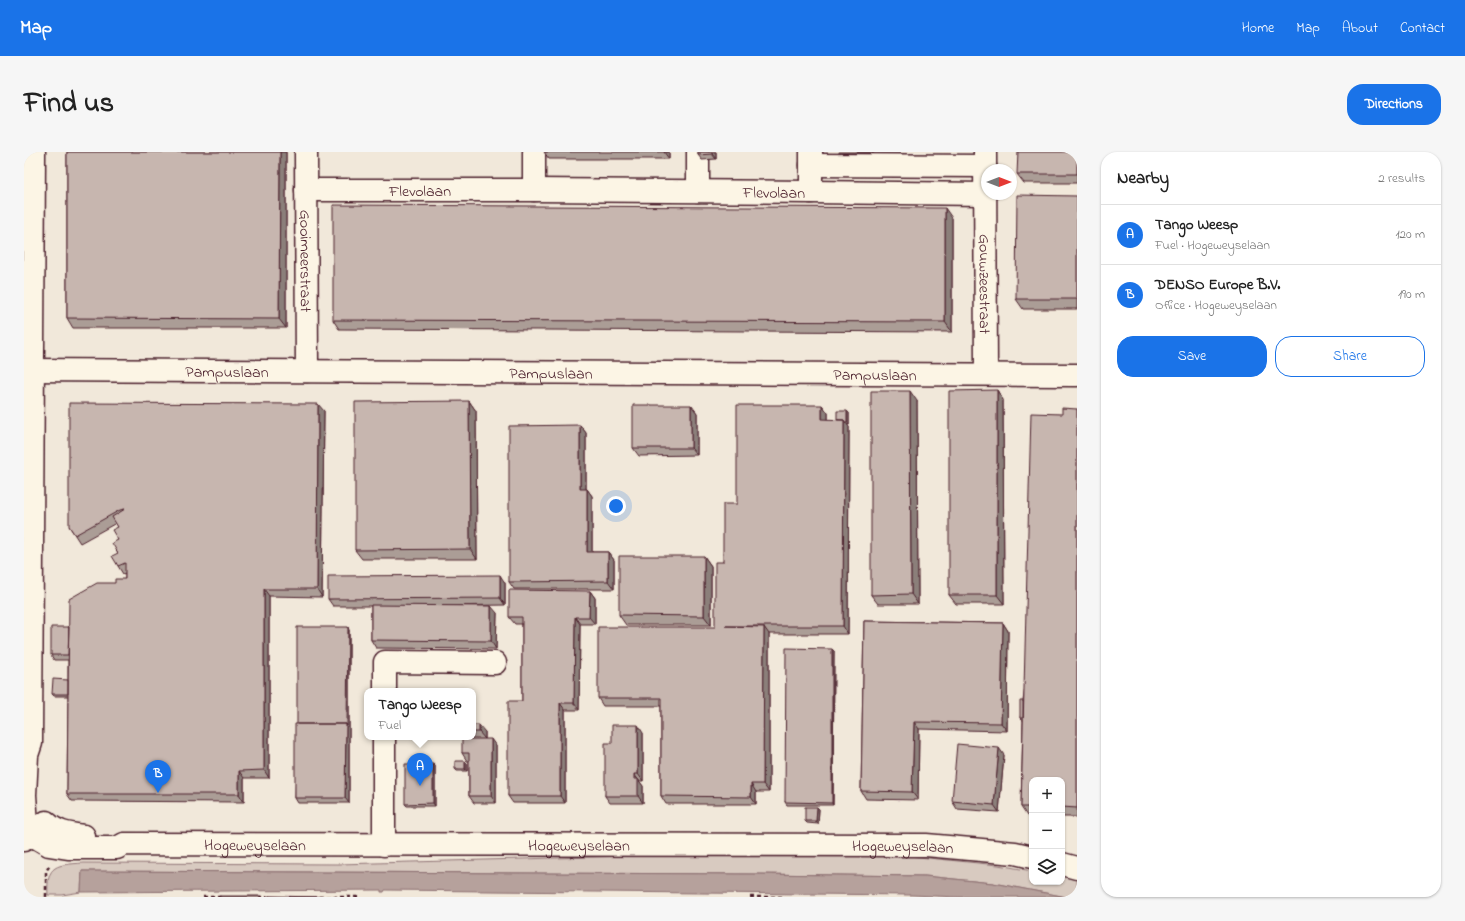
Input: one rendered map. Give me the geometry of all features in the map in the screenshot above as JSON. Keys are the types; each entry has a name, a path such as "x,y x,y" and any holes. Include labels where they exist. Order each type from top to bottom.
{"street":[{"path":"34,152 29,370 28,560 31,743 38,755 40,812 34,832"},
{"name":"Gooimeerstraat","path":"306,152 307,371"},
{"path":"534,152 534,190"},
{"path":"698,152 698,191"},
{"name":"Flevolaan","path":"306,190 811,192 811,158"},
{"name":"Gouwzeestraat","path":"811,158 985,159"},
{"path":"811,192 981,194"},
{"name":"Gouwzeestraat","path":"985,200 986,374"},
{"name":"Pampuslaan","path":"29,370 1077,375"},
{"path":"385,688 385,662 495,663"},
{"path":"384,740 384,845"},
{"name":"Hogeweyselaan","path":"34,832 52,828 63,833 117,837 124,844 926,845 1015,853 1029,856"},
{"path":"1065,865 1077,868"}],"path":[{"path":"203,897 227,897"},
{"path":"258,897 273,897"},
{"path":"312,897 358,897"},
{"path":"750,897 785,897"}],"shaded area":[{"path":"665,855 908,856 998,865 1029,870 1029,885 1065,885 1065,877 1077,880 1077,897 1066,897 993,883 925,876 82,871 81,892 62,895 48,895 49,877 51,872 55,868 66,864 339,864"},
{"path":"82,871 925,876 993,883 1067,897 385,890 384,892 381,892 381,890 81,892"}],"building":[{"path":"67,152 280,152 279,319 67,318"},
{"path":"698,152 712,152 712,154 698,155"},
{"path":"1018,152 1077,152 1077,174 1017,174"},
{"path":"1017,195 1077,196 1077,299 1016,299"},
{"path":"333,205 945,208 945,322 333,320"},
{"path":"997,390 997,595 949,595 949,391"},
{"path":"871,391 910,391 911,594 871,595"},
{"path":"469,401 470,549 355,550 355,402"},
{"path":"69,403 318,404 317,589 264,589 264,770 239,771 239,794 67,794 69,599 97,583 115,583 115,579 125,579 125,563 118,566 112,556 118,553 112,543 118,540 112,530 118,527 112,517 125,509 120,510 75,535 69,526"},
{"path":"633,405 691,405 691,448 633,448"},
{"path":"737,405 822,405 822,419 844,420 843,626 725,626 764,627 763,784 751,784 751,797 661,796 661,698 598,698 598,627 715,627 715,562 723,562 723,504 737,504"},
{"path":"1062,408 1077,409 1077,808 1065,807 1065,777 1029,777 1029,807 1021,807 1031,413 1062,414"},
{"path":"837,411 847,411 847,422 844,420 837,420"},
{"path":"580,425 580,489 587,489 587,552 608,552 608,581 509,582 509,426"},
{"path":"619,556 704,556 704,616 619,615"},
{"path":"500,575 500,598 328,599 328,576"},
{"path":"509,590 590,591 589,617 575,617 574,703 560,703 560,796 508,796 508,701 522,701 522,617 509,617"},
{"path":"371,605 491,606 491,641 371,640"},
{"path":"864,621 1003,623 1001,723 914,722 912,792 861,791"},
{"path":"51,627 69,627 68,655 51,655"},
{"path":"297,627 348,627 347,726 346,724 297,724"},
{"path":"786,648 832,649 832,803 785,802"},
{"path":"53,679 68,680 68,694 52,694"},
{"path":"1020,701 1023,701 1023,718 1020,718"},
{"path":"295,724 346,724 345,798 295,798"},
{"path":"476,725 479,725 479,732 476,732"},
{"path":"612,725 638,725 638,774 634,774 634,779 638,779 638,796 605,796 605,743 612,743"},
{"path":"491,739 491,796 469,796 469,753 462,753 462,740"},
{"path":"957,744 999,748 994,805 952,801"},
{"path":"455,761 465,761 465,769 455,769"},
{"path":"405,764 433,764 433,803 405,804"},
{"path":"805,807 817,807 816,821 805,821"},
{"path":"261,896 261,897 219,897"},
{"path":"269,896 322,897 269,897"}],"place":[{"name":"Tango Weesp","path":"420,786"},
{"name":"DENSO Europe B.V.","path":"158,793"}]}
